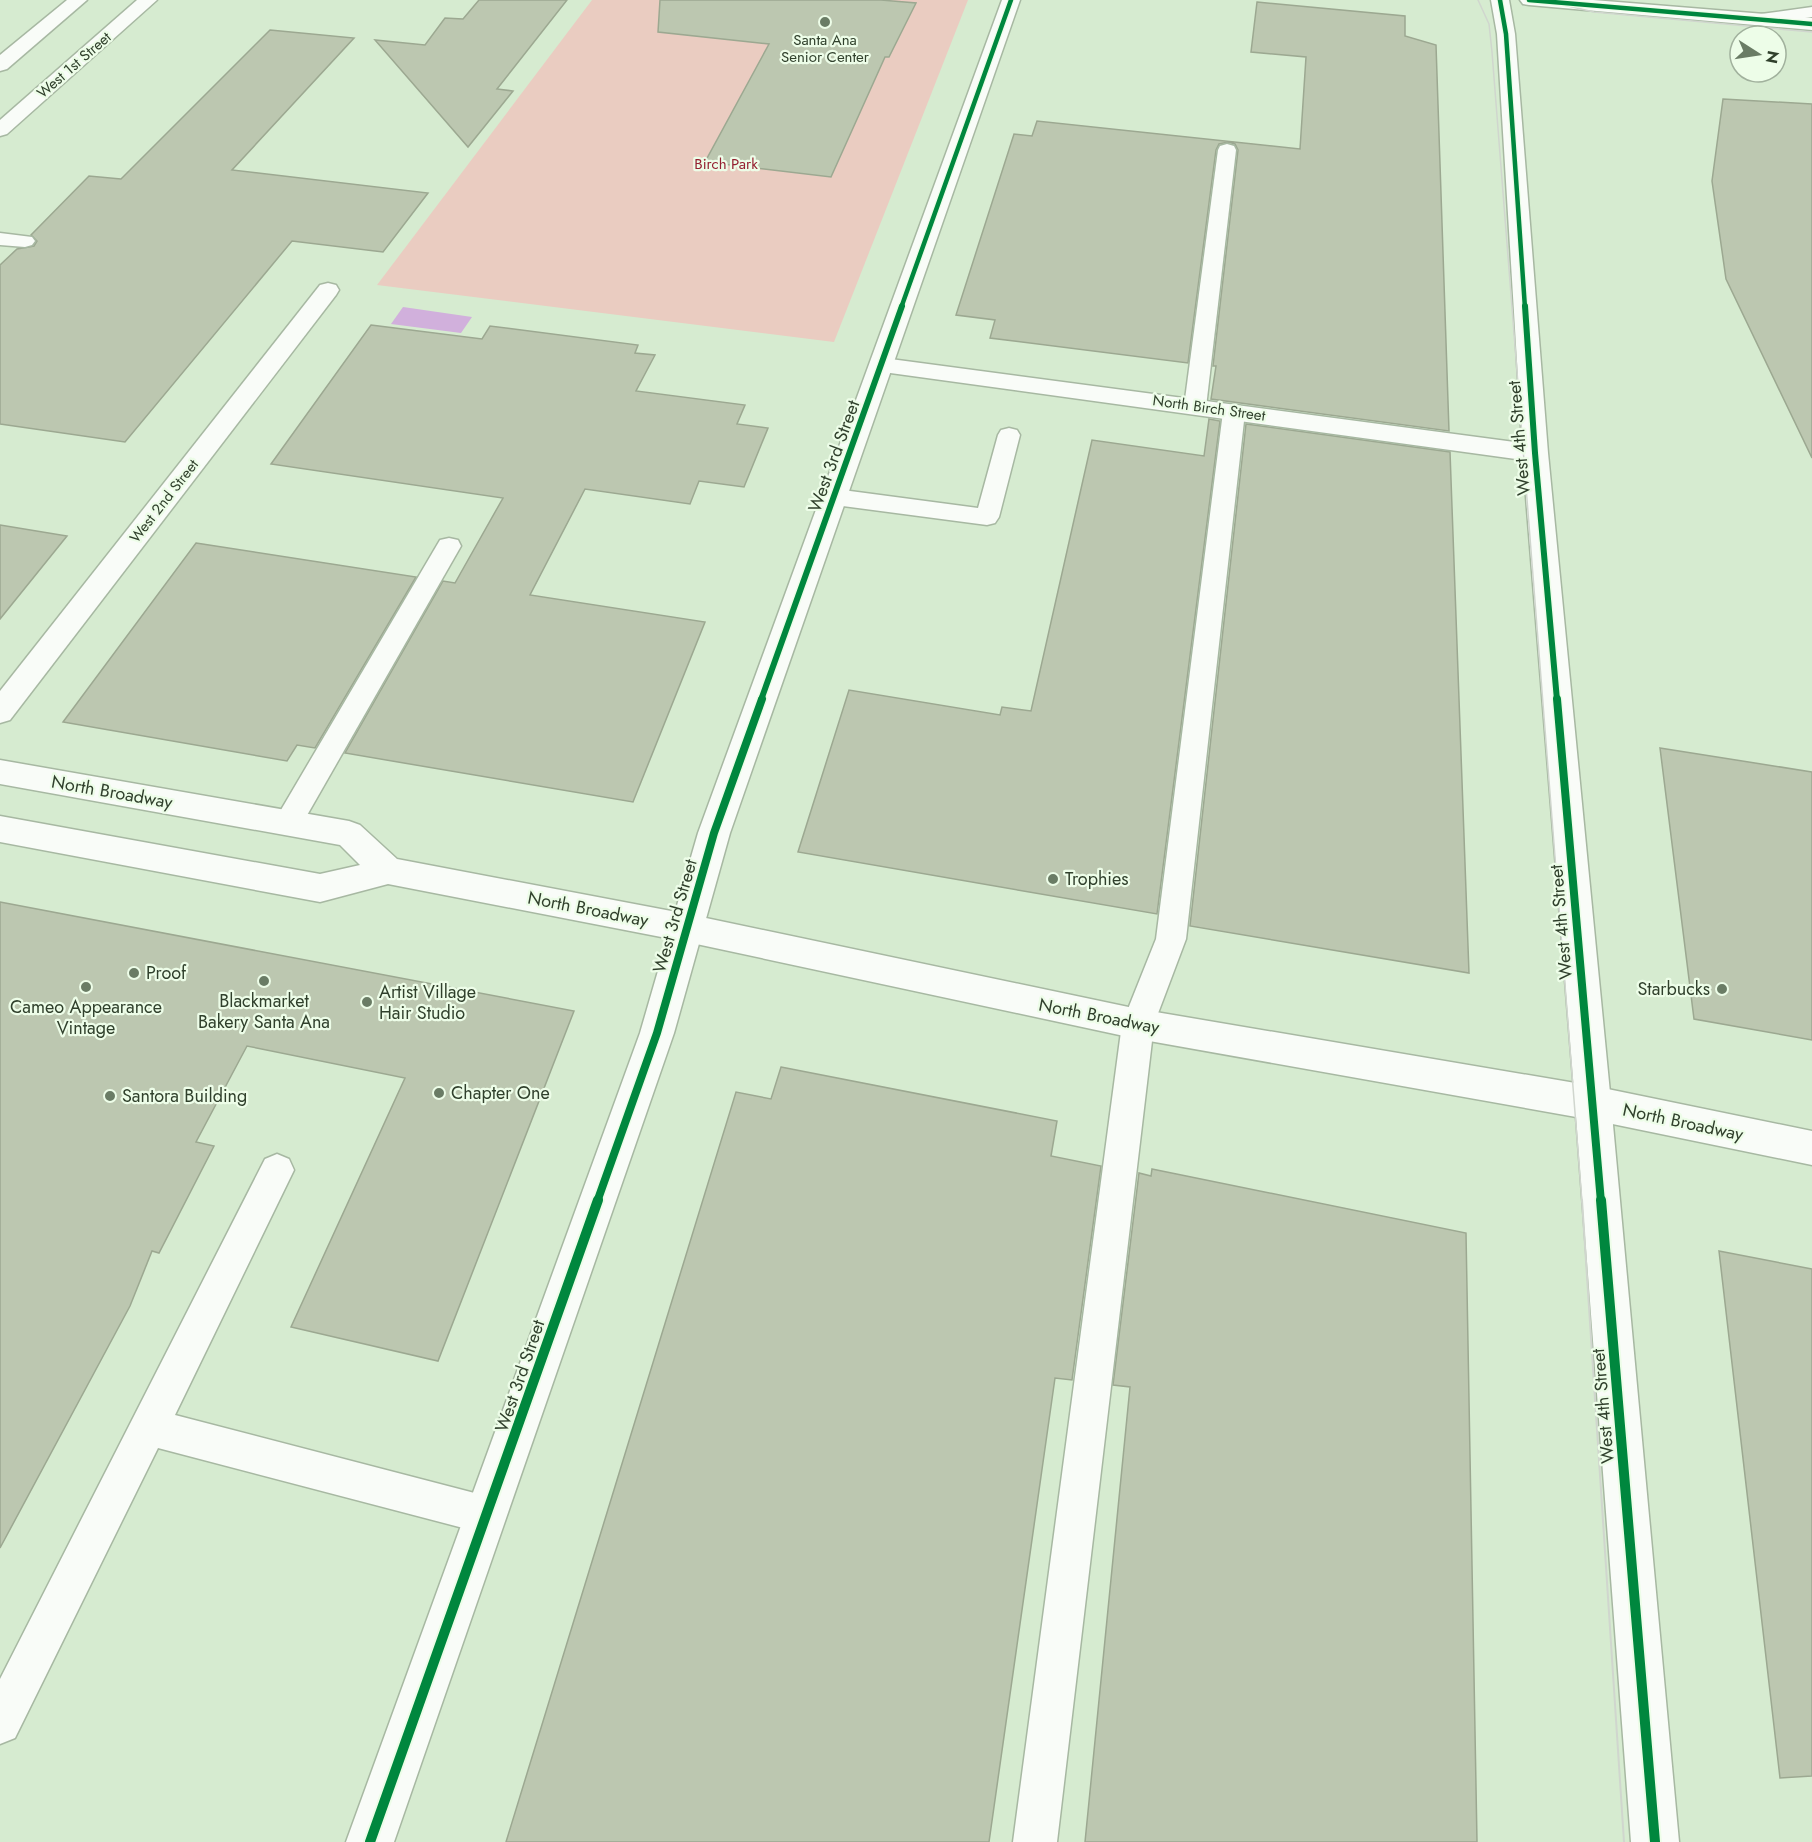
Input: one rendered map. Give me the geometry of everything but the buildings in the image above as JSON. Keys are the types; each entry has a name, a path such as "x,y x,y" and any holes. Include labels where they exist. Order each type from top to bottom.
{"street":[{"path":"0,65 78,0"},
{"name":"West 1st Street","path":"0,130 148,0"},
{"name":"West 3rd Street","path":"370,1842 657,1033 714,833 1011,0"},
{"name":"West 4th Street","path":"1500,0 1506,34 1535,453 1593,1103 1654,1842"},
{"path":"1529,0 1812,24"},
{"path":"1761,20 1812,12"},
{"name":"West 2nd Street","path":"0,712 328,290"},
{"name":"North Birch Street","path":"883,364 1535,453"},
{"name":"North Broadway","path":"0,772 349,834 388,872"},
{"name":"North Broadway","path":"0,829 320,888 388,872 687,928 1138,1024 1593,1103 1812,1148"}],"lane":[{"path":"1195,406 1227,150"},
{"path":"0,239 25,241"},
{"path":"1035,1842 1138,1024 1171,939 1234,412"},
{"path":"835,497 987,517 1009,435"},
{"path":"288,823 449,546"},
{"path":"0,1723 277,1170"},
{"path":"149,1427 486,1515"}],"green space":[{"name":"Birch Park","path":"592,0 968,0 834,342 377,285"}],"shaded area":[{"path":"403,307 472,317 461,333 391,324"}],"tram line":[{"path":"1478,0 1489,24 1492,52 1582,1202"},
{"path":"1542,0 1594,12 1812,32"},
{"path":"1582,1200 1624,1842"}],"cycle path":[{"path":"370,1842 657,1033 714,833 1011,0"},
{"path":"1500,0 1506,34 1535,453 1593,1103 1655,1842"},
{"path":"1529,0 1812,24"}],"place":[{"name":"Santa Ana Senior Center","path":"825,22"},
{"name":"Trophies","path":"1053,879"},
{"name":"Proof","path":"134,973"},
{"name":"Blackmarket Bakery Santa Ana","path":"264,981"},
{"name":"Cameo Appearance Vintage","path":"86,987"},
{"name":"Starbucks","path":"1722,989"},
{"name":"Artist Village Hair Studio","path":"367,1002"},
{"name":"Chapter One","path":"439,1093"},
{"name":"Santora Building","path":"110,1096"}]}
